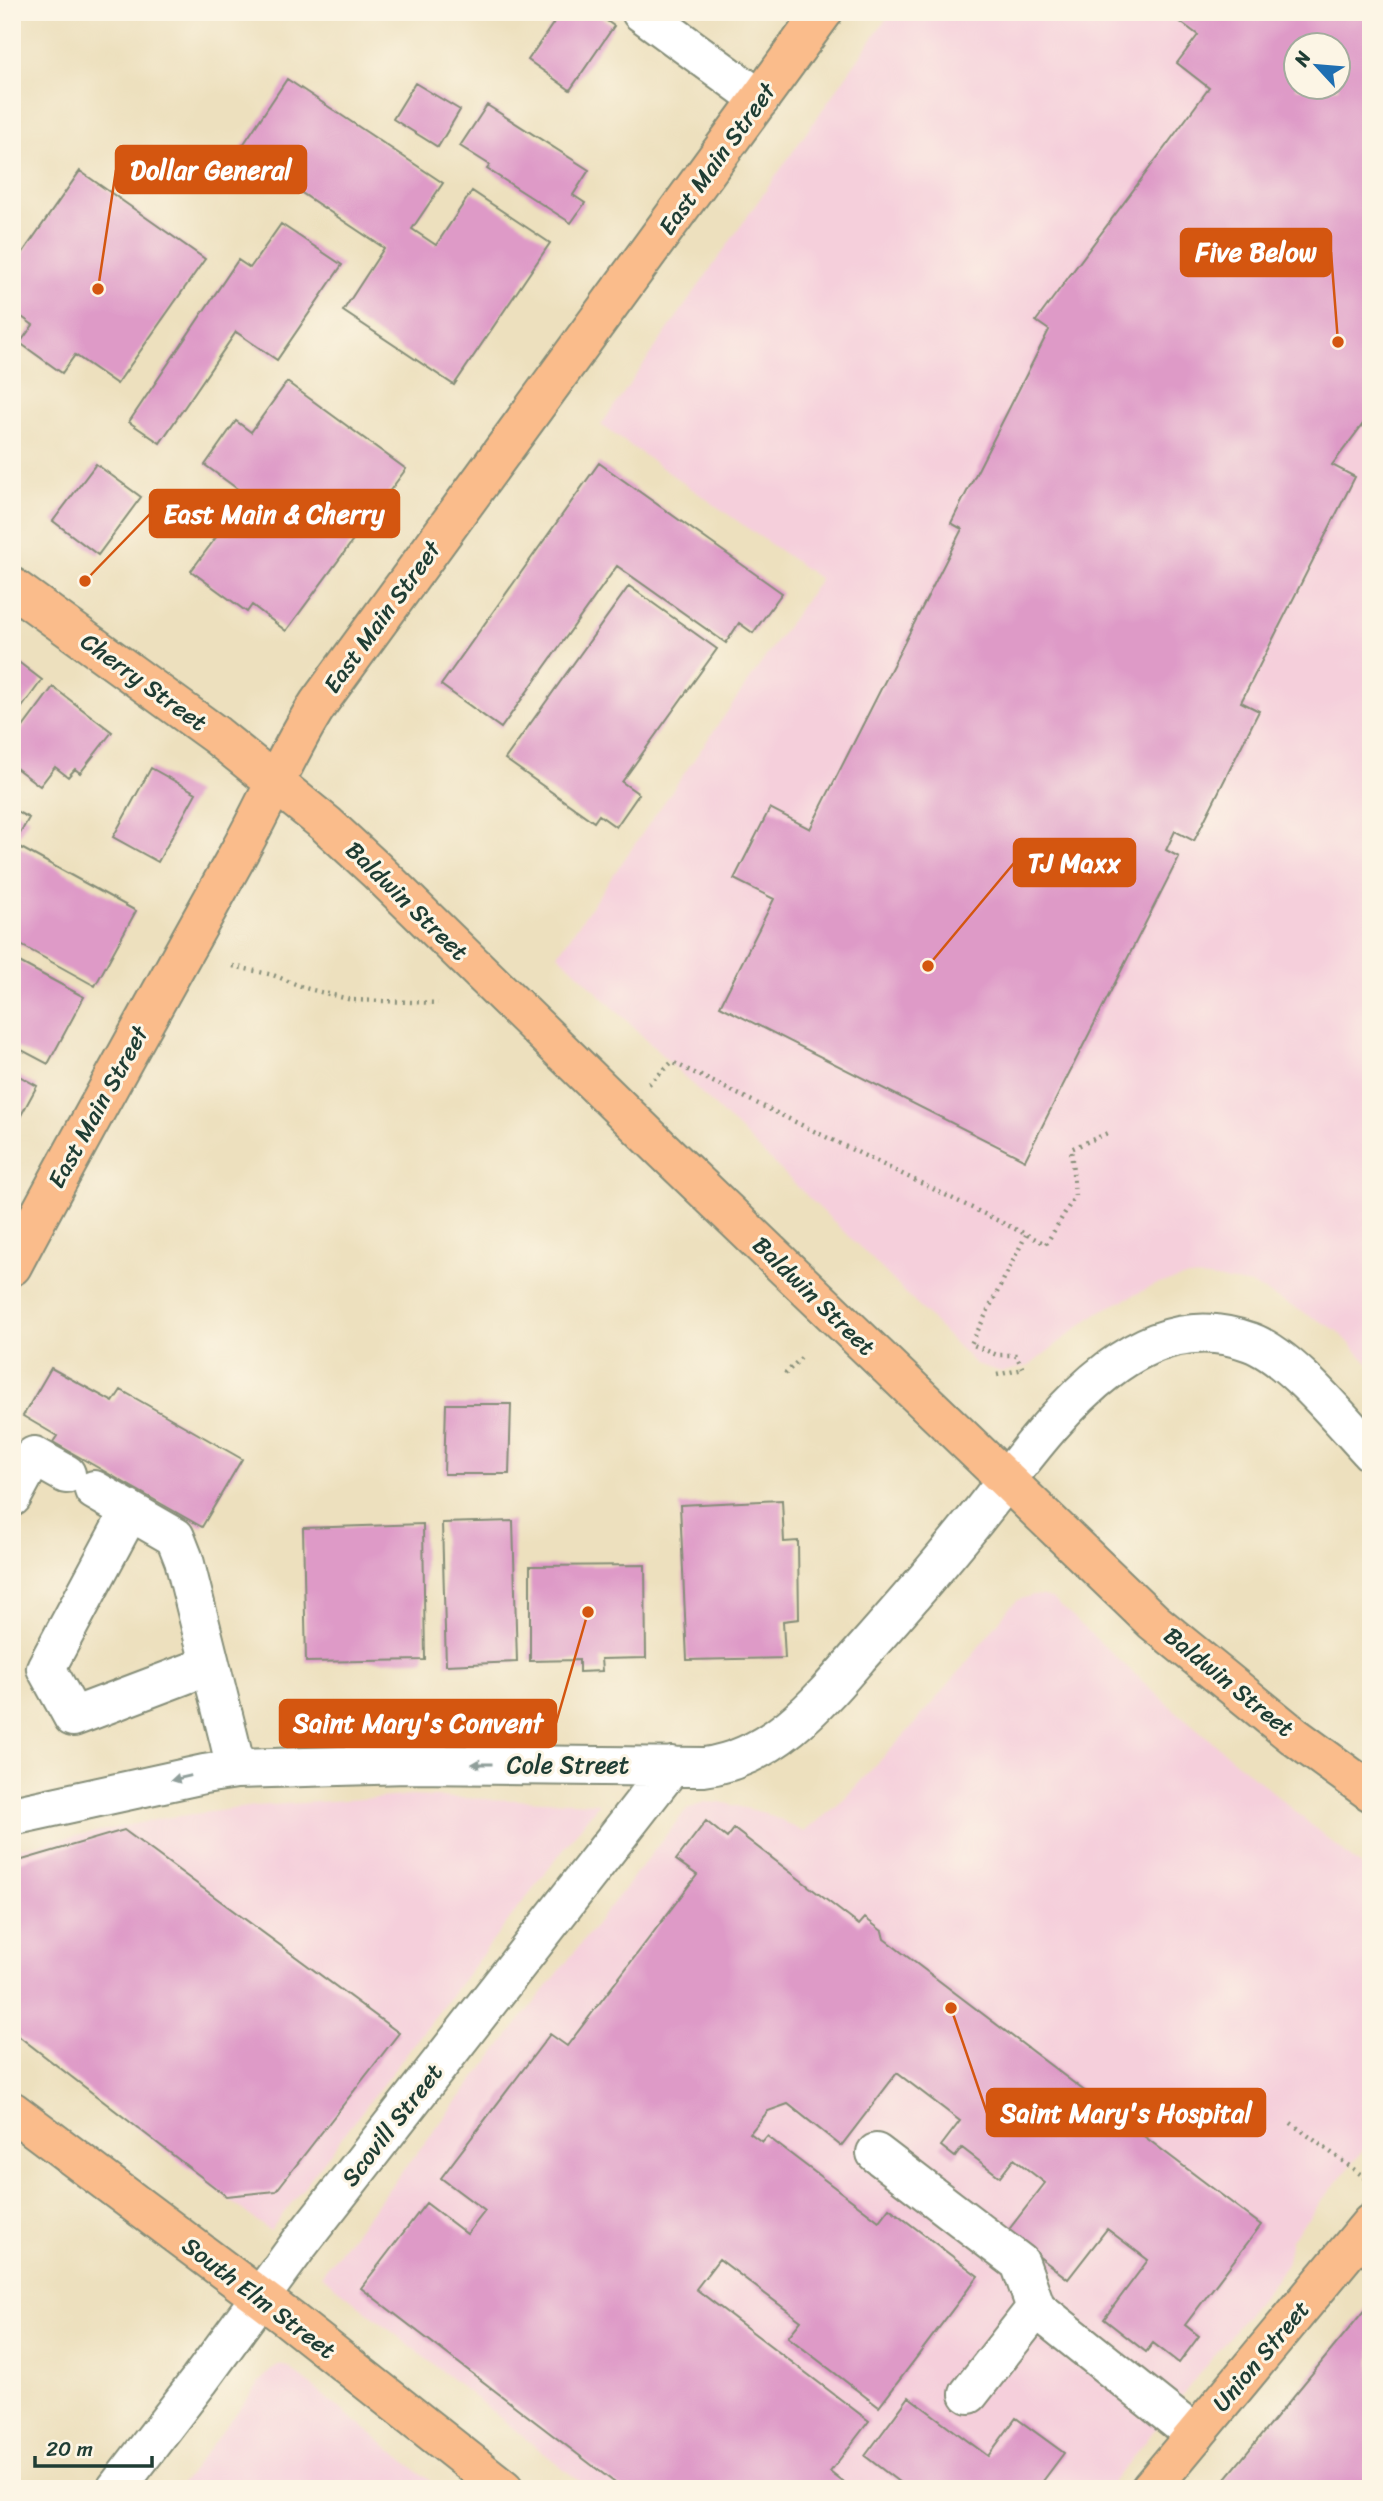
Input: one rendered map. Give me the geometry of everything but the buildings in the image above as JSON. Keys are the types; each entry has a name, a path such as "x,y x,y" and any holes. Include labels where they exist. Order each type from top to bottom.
{"main road":[{"name":"East Main Street","path":"12,1266 86,1126 241,849 274,780 318,704 823,12"},
{"name":"Cherry Street","path":"12,587 153,688 274,780"},
{"name":"Baldwin Street","path":"274,780 376,870 1006,1482 1154,1622 1294,1736 1371,1792"},
{"name":"South Elm Street","path":"12,2111 260,2297 503,2489"},
{"name":"Union Street","path":"1150,2489 1371,2223"}],"street":[{"path":"641,12 760,99"},
{"name":"Cole Street","path":"12,1816 204,1773 236,1769 407,1764 721,1765 748,1755 783,1734 849,1668 1067,1406 1105,1371 1138,1350 1170,1339 1203,1334 1236,1338 1266,1350 1308,1386 1371,1452"},
{"path":"12,1497 51,1466 175,1537 184,1560 236,1769"},
{"path":"130,1511 46,1668 73,1717 210,1665"},
{"name":"Scovill Street","path":"116,2489 260,2297 672,1766"},
{"path":"876,2153 1020,2263 1036,2308 1195,2435"},
{"path":"969,2394 1036,2308"}],"path":[{"path":"233,965 352,1000 438,1003"},
{"path":"622,1110 672,1062 1046,1244 1075,1196 1071,1149 1110,1132"},
{"path":"997,1375 1023,1369 1016,1355 997,1356 971,1344 1026,1235"},
{"path":"785,1374 802,1357"},
{"path":"1291,2123 1371,2182"}],"shaded area":[{"path":"891,12 1371,12 1371,1366 1338,1331 1252,1285 1186,1277 1155,1285 1097,1313 1029,1366 1002,1372 975,1364 873,1260 558,954 820,579 601,425"},
{"path":"1033,1595 1054,1600 1164,1701 1371,1875 1371,2141 1291,2239 1286,2266 1107,2489 589,2489 321,2275 685,1811 704,1802 724,1803 765,1813 804,1832 839,1804 908,1731 1009,1608 1018,1600"},
{"path":"407,1796 599,1803 270,2231 12,2035 12,1849 164,1818 255,1806"},
{"path":"278,2365 288,2367 440,2489 177,2489 270,2370"}],"place":[{"name":"Dollar General","path":"98,289"},
{"name":"Five Below","path":"1338,342"},
{"name":"East Main & Cherry","path":"85,581"},
{"name":"TJ Maxx","path":"928,966"},
{"name":"Saint Mary's Convent","path":"588,1612"},
{"name":"Saint Mary's Hospital","path":"951,2008"}]}
